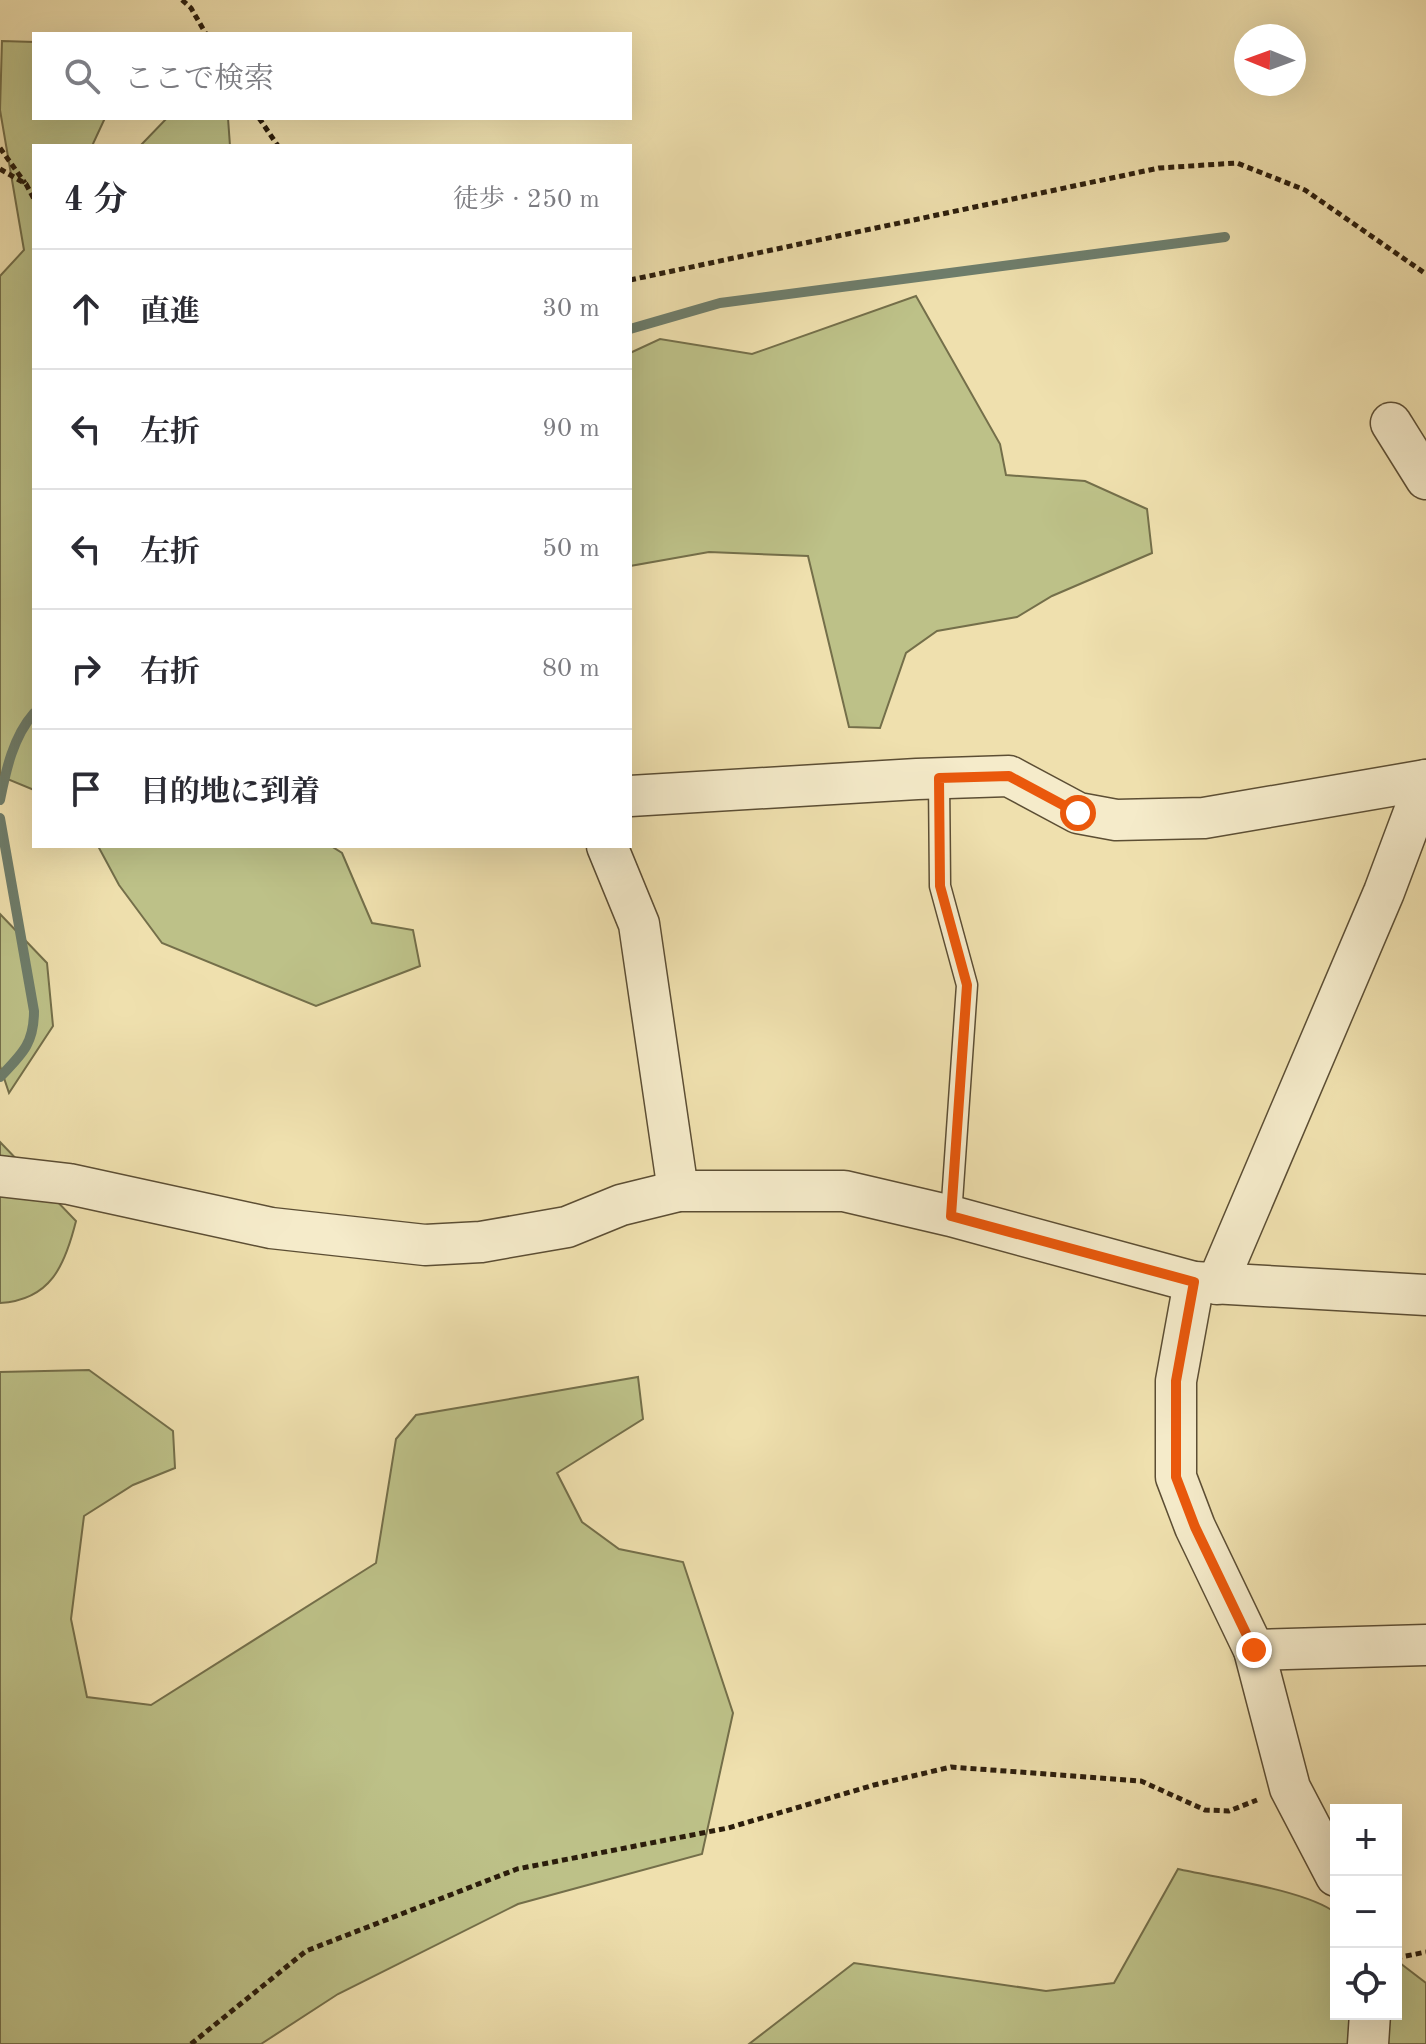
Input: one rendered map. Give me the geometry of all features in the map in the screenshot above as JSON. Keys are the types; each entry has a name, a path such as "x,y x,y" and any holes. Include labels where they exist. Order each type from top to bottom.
{"street":[{"path":"1391,423 1426,479"},
{"path":"632,796 1009,776 1078,813 1116,820 1204,818 1426,780"},
{"path":"1330,1865 1290,1788 1254,1650 1195,1527 1176,1477 1176,1381 1205,1283 1384,892 1426,780"},
{"path":"608,848 639,924 678,1191"},
{"path":"0,1176 69,1184 271,1228 425,1245 481,1242 567,1227 621,1205 678,1191 844,1191 1205,1283 1426,1295"},
{"path":"1254,1650 1426,1645"},
{"path":"1368,2044 1370,2020"}],"lane":[{"path":"939,778 940,886 967,985 951,1216"}],"path":[{"path":"182,0 191,8 205,32"},
{"path":"260,120 277,144"},
{"path":"0,148 32,195"},
{"path":"632,280 1159,168 1237,163 1305,190 1426,274"},
{"path":"0,169 26,184"},
{"path":"191,2044 306,1951 517,1869 728,1828 874,1785 951,1767 1141,1781 1205,1810 1229,1811 1290,1788"},
{"path":"1402,1957 1426,1952"}],"green space":[{"path":"2,41 32,42 32,120 104,120 93,144 32,144 32,789 0,776 0,276 24,250 0,110"},
{"path":"165,120 228,120 230,144 142,144"},
{"path":"916,296 1000,444 1006,475 1085,481 1147,509 1152,553 1052,596 1017,617 937,631 906,653 880,728 849,727 808,556 709,552 632,566 632,352 660,339 752,354"},
{"path":"99,848 334,848 342,853 372,923 413,930 420,966 316,1006 162,943 119,885"},
{"path":"0,914 47,963 53,1026 9,1093 0,1066"},
{"path":"0,1142 76,1221 61,1265 44,1287 32,1295 0,1303"},
{"path":"89,1370 173,1431 175,1468 133,1485 84,1516 71,1619 87,1697 151,1705 376,1563 396,1439 416,1415 638,1377 643,1419 557,1473 582,1522 619,1549 683,1562 733,1713 702,1854 518,1904 338,1994 261,2044 0,2044 0,1372"},
{"path":"1178,1869 1283,1891 1330,1910 1330,2020 1402,2020 1402,1965 1426,1983 1426,2044 749,2044 854,1963 1046,1991 1114,1983"}],"waterway":[{"path":"632,328 720,303 1225,237"},
{"path":"0,800 16,743 32,716"},
{"path":"0,818 34,1011 32,1032 25,1048 0,1077"}],"route":[{"path":"1078,813 1009,776 939,778 940,886 967,985 951,1216 1194,1282 1176,1381 1176,1477 1195,1527 1254,1650"}]}
